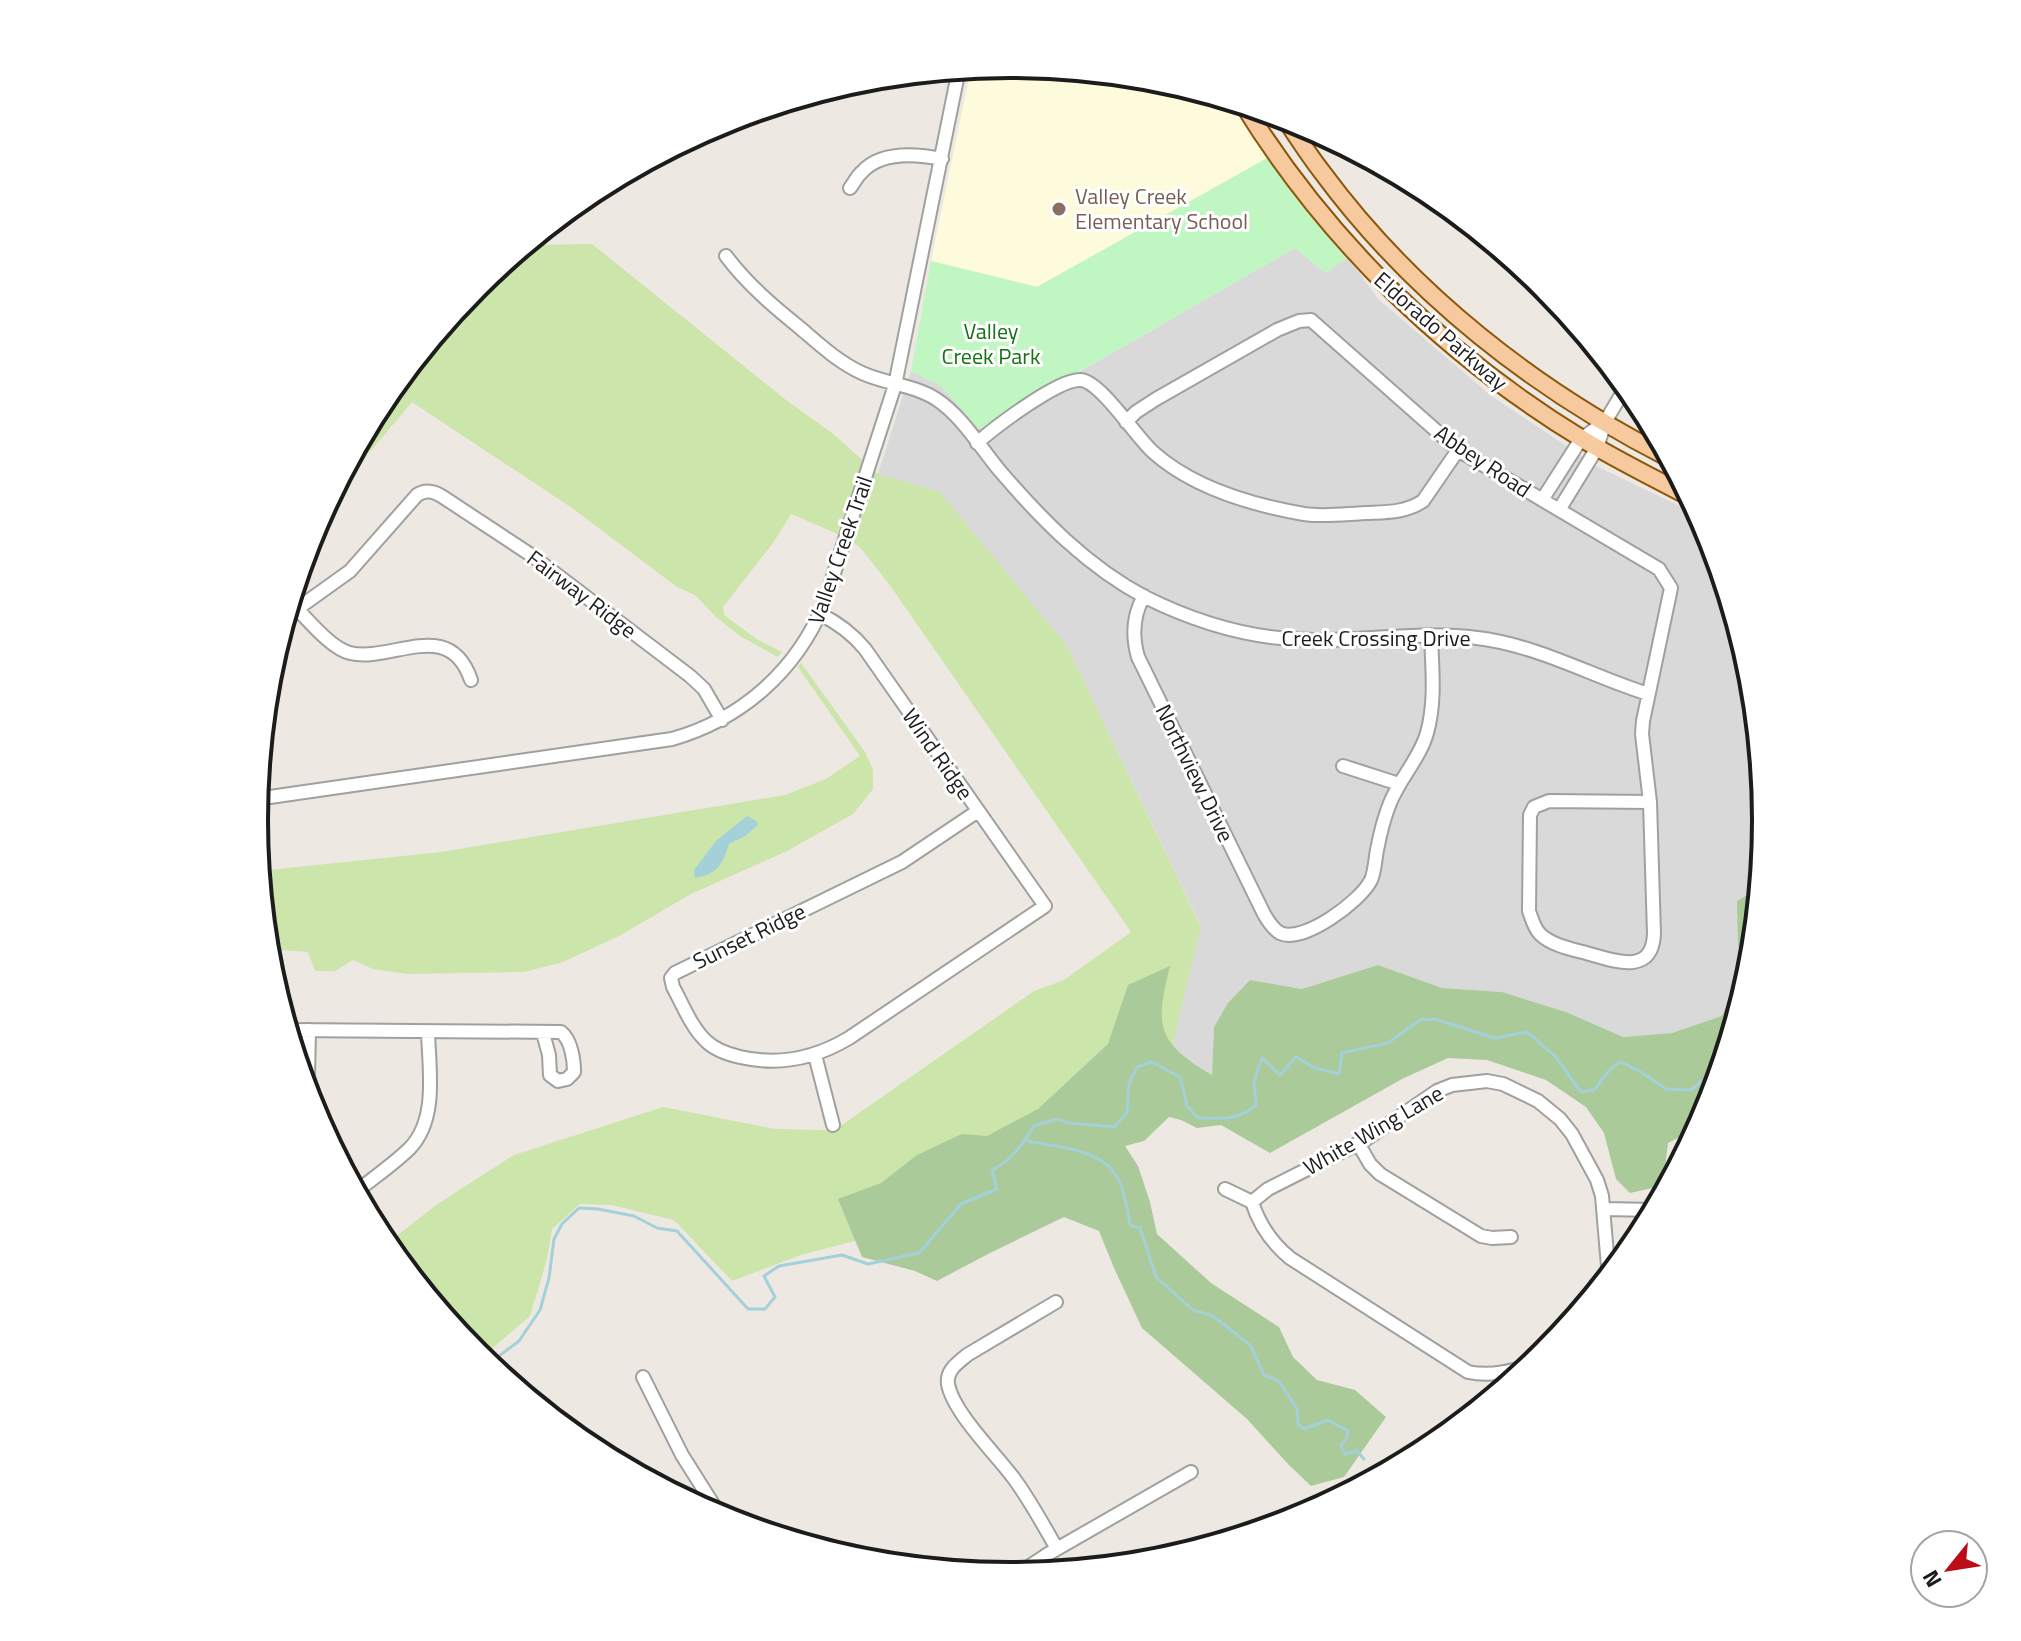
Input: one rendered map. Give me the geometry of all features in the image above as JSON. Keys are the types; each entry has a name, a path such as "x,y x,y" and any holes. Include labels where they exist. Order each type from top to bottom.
{"main road":[{"name":"Eldorado Parkway","path":"1251,118 1312,202 1352,250 1426,323 1525,402 1581,439 1674,489"},
{"name":"Eldorado Parkway","path":"1297,136 1345,202 1431,294 1507,358 1605,422 1654,450"}],"street":[{"name":"Valley Creek Trail","path":"269,797 684,736 722,720 774,681 801,649 820,614 895,385 957,80"},
{"path":"850,188 863,170 881,160 902,155 942,159"},
{"name":"Creek Crossing Drive","path":"726,256 752,288 832,355 865,374 912,388 949,409 1019,493 1061,536 1144,596 1216,625 1277,639 1340,640 1431,635 1517,645 1648,694"},
{"name":"Abbey Road","path":"1126,422 1156,399 1277,330 1311,320 1458,450 1659,569 1671,588 1648,694"},
{"path":"977,443 996,426 1055,389 1081,380 1093,385 1102,394 1152,452 1190,477 1245,499 1306,514 1325,515 1405,510 1423,501 1458,450"},
{"path":"1559,510 1597,448 1605,422 1620,397"},
{"path":"1542,500 1581,439 1605,422"},
{"name":"Fairway Ridge","path":"299,607 350,571 417,495 424,491 433,492 531,555 685,672 704,689 722,720"},
{"name":"Northview Drive","path":"1144,596 1134,626 1138,657 1264,914 1275,929 1289,935 1297,934 1334,916 1362,893 1373,874 1384,819 1399,784"},
{"path":"298,610 344,651 359,654 415,647 443,648 461,659 471,680"},
{"name":"Wind Ridge","path":"820,614 841,625 858,640 1045,906"},
{"path":"1343,766 1399,784 1427,733 1433,684 1431,635"},
{"path":"1648,694 1642,734 1650,802 1654,934 1651,951 1639,961 1619,962 1567,948 1539,933 1529,911 1528,826 1534,807 1549,801 1650,802"},
{"name":"Sunset Ridge","path":"978,811 890,869 678,971 671,982 694,1026 718,1050 736,1056 775,1062 815,1055 849,1038 1045,906"},
{"path":"298,1030 543,1033"},
{"path":"308,1062 309,1030"},
{"path":"364,1186 409,1149 423,1128 429,1102 428,1032"},
{"path":"815,1055 833,1125"},
{"name":"White Wing Lane","path":"1252,1202 1268,1189 1358,1143 1437,1091 1452,1085 1487,1081 1503,1084 1538,1101 1560,1119 1584,1154 1602,1196 1608,1262"},
{"path":"1358,1143 1380,1174 1466,1227 1481,1236 1511,1237"},
{"path":"1225,1189 1252,1202 1272,1240 1290,1258 1468,1372 1481,1375 1510,1370"},
{"path":"1604,1209 1643,1210"},
{"path":"1056,1302 967,1355 948,1373 948,1385 972,1426 1017,1482 1057,1549"},
{"path":"643,1377 682,1455 709,1498"},
{"path":"1037,1562 1191,1472"}],"shaded area":[{"name":"Valley Creek Elementary School","path":"1010,78 1107,84 1203,103 1244,116 1269,157 1037,287 931,261 969,80"},
{"path":"1295,248 1326,273 1348,257 1378,299 1490,395 1598,467 1683,507 1714,582 1728,628 1747,724 1751,772 1753,820 1749,894 1737,901 1744,937 1734,989 1722,1017 1672,1033 1623,1037 1565,1012 1502,992 1442,988 1378,965 1302,989 1250,980 1214,1027 1212,1075 1188,1060 1172,1047 1201,926 1067,646 878,474 911,371 941,386 980,429"}],"green space":[{"name":"Valley Creek Park","path":"1269,157 1348,257 1326,273 1295,248 979,429 941,386 911,371 931,261 1037,287"},
{"path":"592,244 786,400 832,433 878,474 940,492 1067,646 1201,927 1172,1047 1108,1110 866,1238 801,1255 732,1281 674,1220 611,1205 580,1204 552,1229 547,1259 530,1316 490,1350 421,1273 396,1237 436,1205 514,1155 663,1107 775,1129 825,1130 839,1127 1034,991 1064,980 1131,932 889,584 859,546 791,514 773,543 723,607 724,615 758,640 782,652 778,657 740,636 695,595 677,587 572,508 412,402 359,465 421,368 485,295 542,245"},
{"path":"801,663 865,752 873,770 873,789 853,814 787,851 691,894 621,935 563,962 524,972 408,974 373,969 353,960 335,971 315,971 308,952 280,951 270,870 441,852 785,795 826,779 860,756 798,667"},
{"path":"1749,894 1741,952 1738,947 1737,901"},
{"path":"1378,965 1442,988 1502,992 1566,1012 1623,1037 1672,1033 1722,1016 1734,988 1714,1059 1682,1136 1668,1143 1665,1168 1659,1182 1657,1187 1630,1193 1616,1179 1604,1133 1586,1107 1546,1080 1487,1060 1448,1058 1402,1079 1270,1153 1221,1125 1197,1128 1169,1117 1144,1141 1125,1146 1138,1166 1157,1234 1211,1283 1279,1327 1293,1357 1317,1380 1355,1390 1386,1417 1344,1477 1311,1486 1247,1419 1142,1328 1099,1231 1064,1217 937,1281 915,1271 862,1257 838,1199 881,1183 917,1155 962,1134 987,1136 1038,1109 1108,1044 1128,985 1170,966 1162,1004 1164,1031 1180,1052 1212,1075 1214,1027 1228,1003 1250,980 1302,989"}],"water":[{"path":"747,816 758,825 729,844 722,862 714,870 695,878 694,870 716,841"}],"waterway":[{"path":"497,1357 519,1341 540,1310 549,1278 554,1239 562,1224 579,1208 634,1216 657,1228 677,1231 748,1309 765,1309 775,1297 764,1276 779,1266 842,1255 868,1264 919,1253 961,1204 997,1189 992,1170 1016,1151 1034,1126 1057,1119 1114,1127 1127,1113 1129,1084 1137,1067 1152,1062 1180,1077 1187,1106 1198,1118 1235,1117 1256,1105 1254,1081 1262,1058 1280,1075 1296,1057 1315,1068 1339,1074 1342,1053 1388,1043 1420,1020 1435,1019 1494,1038 1527,1032 1555,1056 1581,1092 1594,1090 1612,1067 1621,1062 1666,1089 1691,1090 1707,1077"},
{"path":"1027,1141 1077,1150 1109,1167 1122,1188 1130,1225 1140,1228 1156,1277 1193,1310 1213,1316 1251,1346 1264,1375 1279,1381 1297,1409 1298,1424 1304,1429 1328,1420 1348,1431 1341,1445 1345,1454 1357,1451 1364,1459"}],"place":[{"name":"Valley Creek Elementary School","path":"1059,209"}]}
